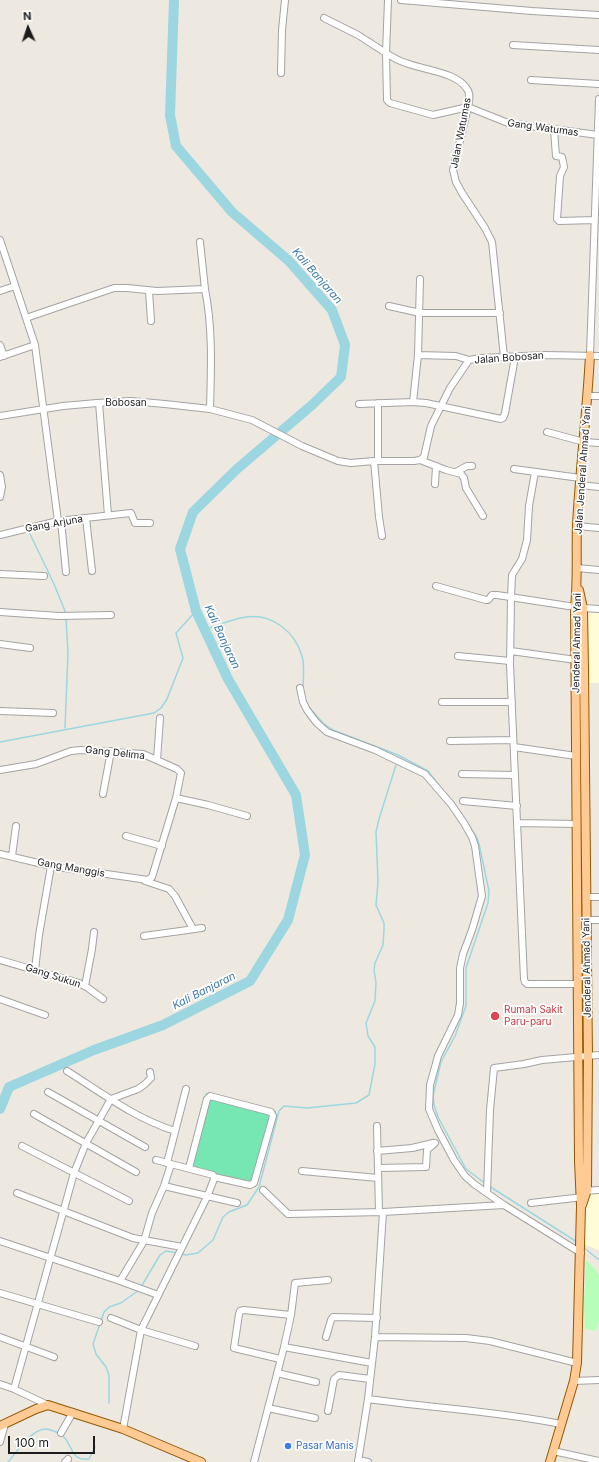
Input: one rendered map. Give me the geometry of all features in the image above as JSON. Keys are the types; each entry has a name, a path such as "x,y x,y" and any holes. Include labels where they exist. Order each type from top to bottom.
{"main road":[{"name":"Jalan Jenderal Ahmad Yani","path":"578,584 577,568 580,482 589,396 595,356"},
{"name":"Jenderal Ahmad Yani","path":"578,584 587,920 588,1057 583,1196 580,1234 581,1252"},
{"name":"Jenderal Ahmad Yani","path":"579,608 576,660 576,756 579,1056 583,1196"},
{"path":"550,1462 574,1381 577,1363 581,1252"},
{"path":"2,1425 48,1405 123,1429 201,1462"}],"street":[{"path":"281,73 282,30 285,0"},
{"path":"388,0 386,54 388,102 434,115 468,107"},
{"path":"401,0 464,2 532,11 599,15"},
{"name":"Jalan Watumas","path":"324,18 358,35 386,54 405,63 446,75 463,83 468,90 468,107 453,170 456,182 485,228 492,242 504,357"},
{"path":"513,45 599,50"},
{"path":"531,80 599,84"},
{"path":"595,356 597,232 595,220 599,99"},
{"name":"Gang Watumas","path":"468,107 508,123 598,135"},
{"path":"554,130 556,156 562,157 564,167 560,176 557,219 559,221 595,220"},
{"path":"0,240 1,247 35,345 66,572"},
{"path":"200,242 210,323 210,409"},
{"path":"413,402 418,355 420,279"},
{"path":"0,291 15,286"},
{"path":"26,318 114,288 149,291 205,289"},
{"path":"149,291 151,321"},
{"path":"389,306 420,313 500,314"},
{"path":"0,345 2,356 35,345"},
{"path":"418,355 456,356 469,360"},
{"path":"359,404 426,402 441,407 495,419 503,418 515,356"},
{"name":"Jalan Bobosan","path":"420,460 425,455 432,426 450,388 469,360 515,356 595,356"},
{"path":"589,396 599,396"},
{"name":"Bobosan","path":"0,416 63,406 131,401 210,409 252,420 302,446 338,461 351,463 376,461"},
{"path":"99,403 108,515"},
{"path":"378,403 376,461 379,517 382,536"},
{"path":"547,432 584,442 599,443"},
{"path":"376,461 420,460 461,474 464,478 466,488 483,516"},
{"path":"435,484 436,466"},
{"path":"456,472 467,466 472,466"},
{"path":"514,469 535,472 599,487"},
{"path":"535,472 529,506 527,540 522,559 512,575 511,598 510,661 525,982 527,984 578,984"},
{"path":"0,475 2,487 0,497"},
{"name":"Gang Arjuna","path":"0,535 60,521 132,513 136,524 150,523"},
{"path":"86,518 92,571"},
{"path":"578,526 599,528"},
{"path":"577,568 599,570"},
{"path":"0,574 44,576"},
{"path":"436,586 488,600 493,594 579,608 599,609"},
{"path":"0,612 59,616 111,615"},
{"path":"0,644 30,648"},
{"path":"511,651 576,660"},
{"path":"458,656 510,661"},
{"path":"300,688 303,702 307,710 316,722 327,732 375,750 425,774 431,779 464,823 475,846 482,896 463,954 460,968 460,1003 458,1015 438,1056 430,1085 430,1109 458,1168 474,1184 488,1189 504,1205 581,1252"},
{"path":"442,702 512,702"},
{"path":"0,712 53,713"},
{"path":"157,760 160,718"},
{"path":"450,741 514,744 576,756"},
{"name":"Gang Delima","path":"0,770 36,764 71,751 81,750 143,754 177,769 181,773 176,798 162,846 152,877 150,879 143,880"},
{"path":"103,794 111,751"},
{"path":"462,774 515,775"},
{"path":"176,798 247,816"},
{"path":"463,801 517,806"},
{"path":"518,823 577,824"},
{"path":"12,856 16,826"},
{"path":"126,836 162,846"},
{"name":"Gang Manggis","path":"0,854 50,866 143,880 169,889 175,896 193,929"},
{"path":"35,970 50,866"},
{"path":"577,886 586,885"},
{"path":"586,898 599,897"},
{"path":"587,920 599,920"},
{"path":"144,936 202,928"},
{"path":"85,986 94,932"},
{"name":"Gang Sukun","path":"0,960 85,986 104,1000"},
{"path":"578,967 587,967"},
{"path":"0,998 45,1015"},
{"path":"488,1189 490,1110 494,1068 542,1060 599,1055"},
{"path":"67,1071 140,1118 175,1131"},
{"path":"14,1389 74,1173 86,1143 111,1100 138,1089 145,1084 151,1078 150,1072"},
{"path":"120,1280 144,1241 152,1213 164,1186 175,1131 186,1089"},
{"path":"48,1092 145,1147"},
{"path":"156,1160 250,1185 254,1183 273,1116 271,1112 210,1096 207,1099 189,1168"},
{"path":"34,1114 136,1172"},
{"path":"368,1462 358,1461 368,1399 377,1318 381,1212 378,1178 377,1126"},
{"path":"377,1150 406,1149 444,1140"},
{"path":"378,1168 426,1167 427,1150 435,1143"},
{"path":"22,1146 129,1201"},
{"path":"302,1171 378,1178"},
{"path":"123,1429 140,1330 207,1197 214,1176"},
{"path":"164,1186 237,1203"},
{"path":"263,1190 288,1214 381,1212 504,1205"},
{"path":"531,1203 583,1196 599,1190"},
{"path":"17,1193 105,1229 144,1241 182,1248"},
{"path":"0,1241 120,1280 158,1295"},
{"path":"254,1462 284,1347 291,1315 295,1283 328,1280"},
{"path":"0,1293 98,1322"},
{"path":"280,1359 234,1348 239,1314 240,1311 244,1310 291,1315"},
{"path":"326,1337 331,1320 334,1317 377,1318"},
{"path":"111,1318 140,1330 195,1346"},
{"path":"0,1337 54,1356"},
{"path":"375,1337 466,1338 484,1340 577,1363"},
{"path":"284,1347 372,1363"},
{"path":"277,1373 316,1382"},
{"path":"328,1411 334,1379 336,1376 339,1375 370,1379"},
{"path":"574,1381 599,1380"},
{"path":"0,1384 48,1405"},
{"path":"368,1399 528,1417 561,1424"},
{"path":"268,1408 315,1418"},
{"path":"61,1433 73,1412"},
{"path":"0,1442 2,1425"},
{"path":"553,1451 599,1461"}],"shaded area":[{"path":"583,608 599,610 599,683 584,683"},
{"path":"599,1190 599,1251 580,1243 581,1213 588,1192"}],"green space":[{"path":"206,1093 276,1111 256,1187 187,1167"},
{"path":"586,1260 599,1275 599,1320 596,1331 585,1329 584,1302"}],"waterway":[{"name":"Kali Banjaran","path":"0,1109 9,1087 94,1050 163,1025 250,981 288,920 305,855 296,795 228,679 196,611 180,549 193,512 237,469 312,405 341,377 345,345 332,310 289,261 232,212 176,146 170,115 174,0"},
{"path":"30,534 54,584 66,614"},
{"path":"0,742 154,713 161,708 167,699 183,658 176,633 196,611"},
{"path":"205,630 246,617 265,618 273,621 288,632 299,647 304,668 303,690"},
{"path":"65,728 68,653 66,618"},
{"path":"307,705 323,723 333,730 398,755 428,771 444,792"},
{"path":"181,1254 186,1255 198,1253 213,1240 223,1217 229,1212 247,1205 259,1187 279,1111 284,1106 307,1108 356,1103 369,1095 375,1064 375,1047 368,1036 366,1023 375,1001 376,983 374,970 375,963 383,945 384,930 384,923 376,905 378,882 376,832 396,765"},
{"path":"468,824 479,844 489,891 488,903 466,968 466,1006 455,1036 441,1062 433,1096 438,1117 466,1169 486,1184"},
{"path":"489,1186 577,1242"},
{"path":"583,1247 599,1260"},
{"path":"141,1287 160,1255 166,1251 178,1253"},
{"path":"109,1403 109,1375 106,1367 96,1354 93,1344 104,1312 109,1307 121,1303 139,1290"},
{"path":"8,1462 25,1442 40,1430 49,1429 59,1433"},
{"path":"62,1435 66,1439 72,1452 78,1458 89,1459 95,1447"}],"place":[{"name":"Rumah Sakit Paru-paru","path":"495,1016"},
{"name":"Pasar Manis","path":"288,1446"}]}
